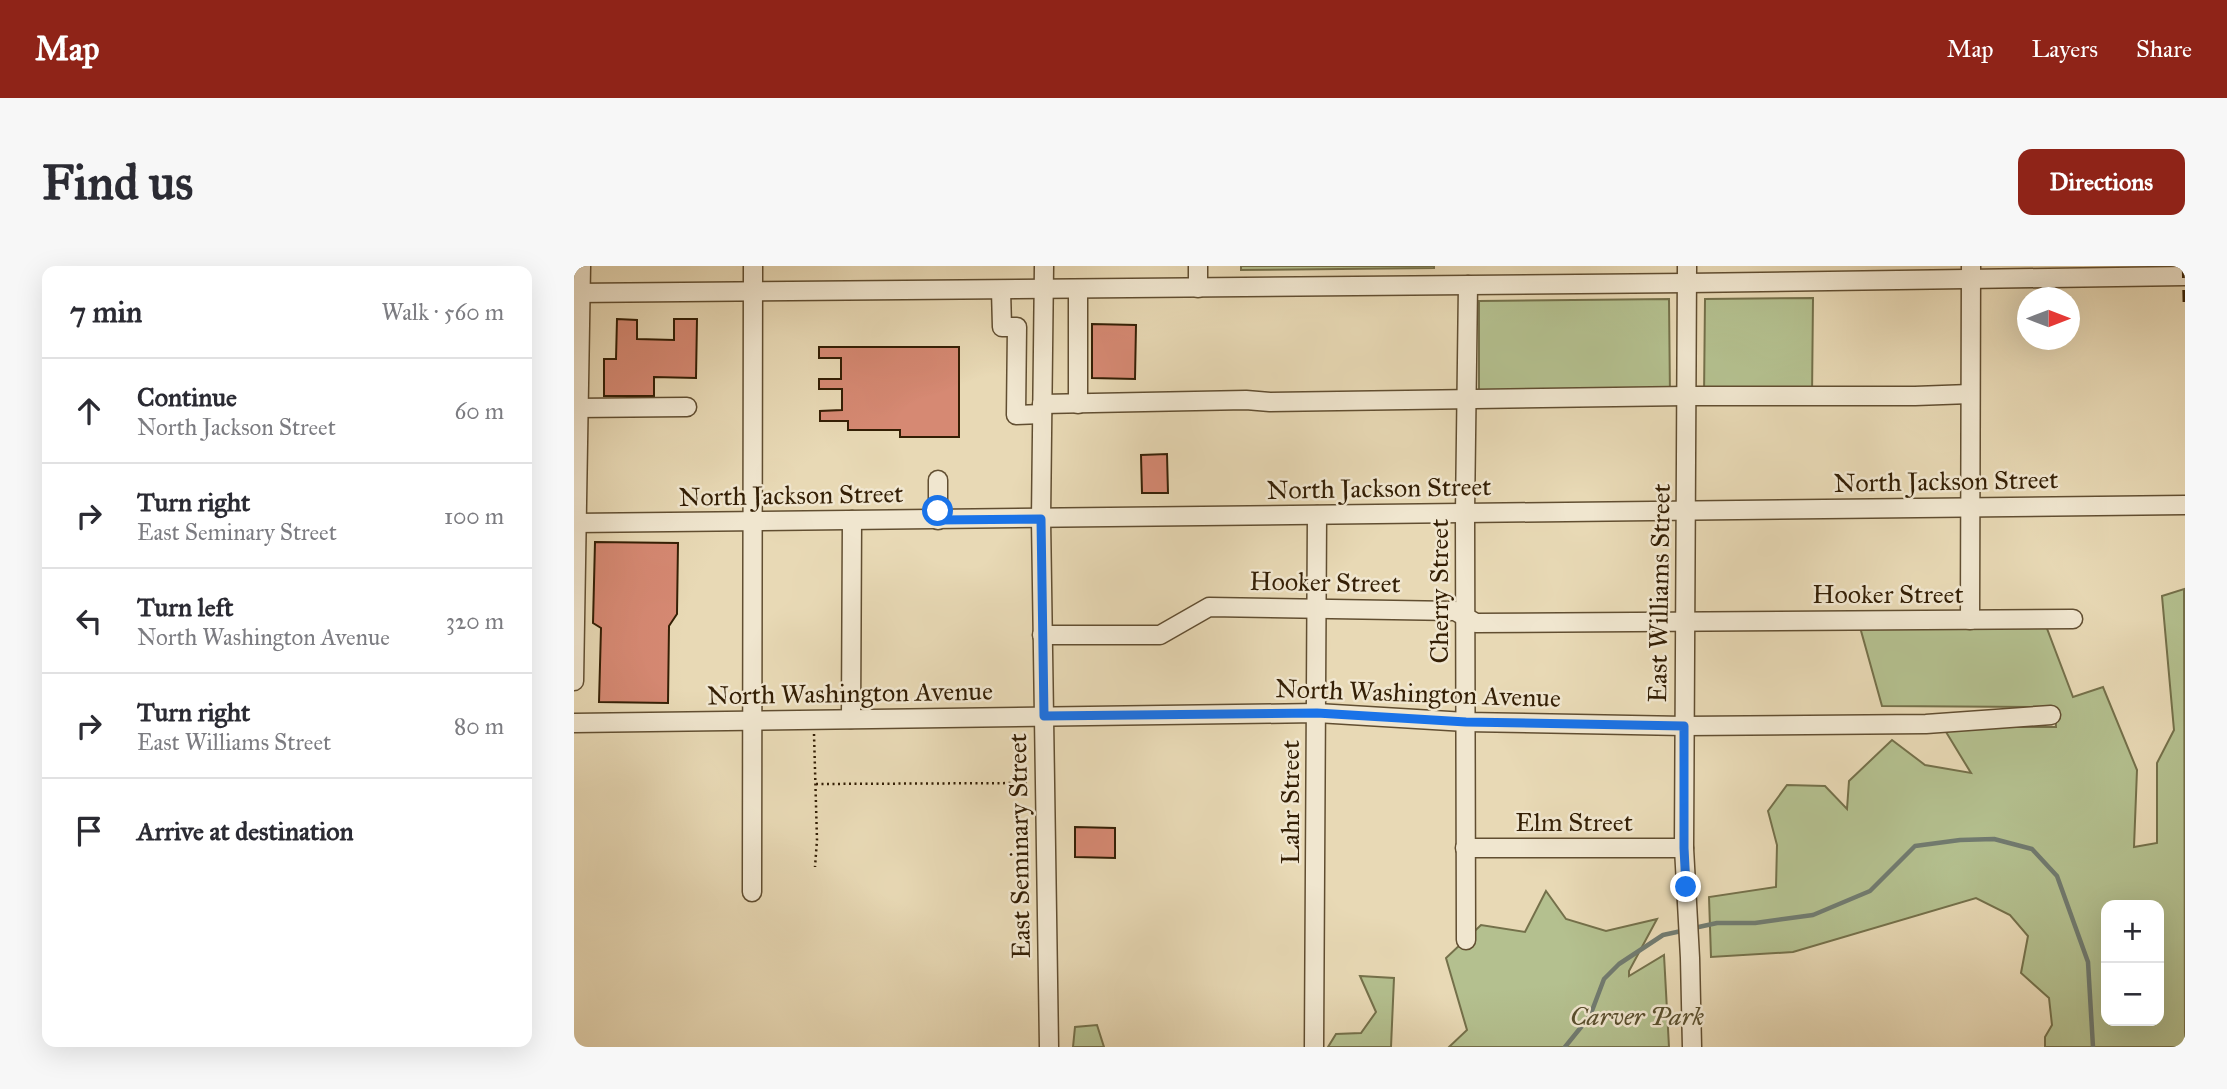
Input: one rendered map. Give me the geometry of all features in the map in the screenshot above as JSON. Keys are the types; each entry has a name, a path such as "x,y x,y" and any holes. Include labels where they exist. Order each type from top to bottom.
{"street":[{"path":"574,681 577,293 581,266"},
{"path":"752,892 754,266"},
{"name":"East Seminary Street","path":"1044,266 1041,519 1049,1047"},
{"path":"1198,266 1198,288"},
{"path":"577,293 1468,285 1687,274 2113,272 2185,276"},
{"path":"1969,620 1971,273"},
{"name":"East Williams Street","path":"1687,274 1684,848 1692,1047"},
{"name":"Cherry Street","path":"1466,940 1465,513 1468,285"},
{"path":"1077,289 1077,404"},
{"path":"1001,290 1002,327 1017,327 1016,415 1077,404 1970,394"},
{"path":"576,408 687,407"},
{"path":"938,480 938,520"},
{"name":"North Jackson Street","path":"575,523 2185,505"},
{"name":"Lahr Street","path":"1314,1047 1317,516"},
{"path":"850,719 852,520"},
{"name":"Hooker Street","path":"1042,635 1160,635 1209,607 1455,611 1476,623 2073,619"},
{"name":"North Washington Avenue","path":"574,723 1317,713 1466,722 1684,726 1926,724 2051,715"},
{"name":"Elm Street","path":"1465,848 1684,848"}],"path":[{"path":"814,732 815,867"},
{"path":"816,784 1031,783"}],"green space":[{"path":"1241,266 1434,266 1434,268 1241,270"},
{"path":"1813,298 1812,397 1704,397 1705,299"},
{"path":"1669,299 1670,397 1479,398 1479,301"},
{"path":"2184,589 2185,1047 2045,1047 2045,1037 2052,1025 2049,998 2021,973 2028,936 2010,915 1976,898 1793,952 1711,957 1709,897 1776,887 1777,845 1768,811 1787,785 1825,786 1847,809 1849,781 1892,740 1925,765 1971,773 1943,727 2056,727 2055,707 1882,706 1858,620 2046,626 2073,697 2103,687 2137,770 2134,847 2157,843 2157,763 2174,730 2162,596"},
{"name":"Carver Park","path":"1546,891 1566,919 1606,931 1657,919 1629,971 1629,976 1664,955 1669,1047 1449,1047 1467,1030 1446,958 1481,925 1525,932"},
{"path":"1360,976 1394,978 1391,1047 1328,1047 1336,1034 1361,1033 1376,1012"},
{"path":"1097,1025 1104,1047 1073,1047 1075,1027"}],"building":[{"path":"617,319 637,320 637,339 674,340 674,319 697,319 696,378 654,377 654,396 604,396 604,359 616,359"},
{"path":"1092,324 1136,325 1135,379 1092,378"},
{"path":"819,347 959,347 959,437 900,437 900,430 848,430 848,421 820,421 820,411 842,410 842,389 819,389 819,379 841,379 841,358 819,358"},
{"path":"1167,454 1168,493 1142,493 1141,455"},
{"path":"595,542 678,543 677,614 669,626 668,703 599,702 601,628 593,623"},
{"path":"1075,827 1115,828 1115,858 1075,857"}],"waterway":[{"path":"1694,928 1717,923 1755,923 1813,915 1870,891 1915,846 1994,839 2032,849 2057,876 2088,962 2093,1047"},
{"path":"1565,1047 1590,1016 1604,979 1619,964 1663,935 1686,930"}],"railway":[{"path":"2184,266 2185,309"}],"route":[{"path":"938,511 938,520 1041,519 1044,716 1317,713 1466,722 1684,726 1686,887"}]}
